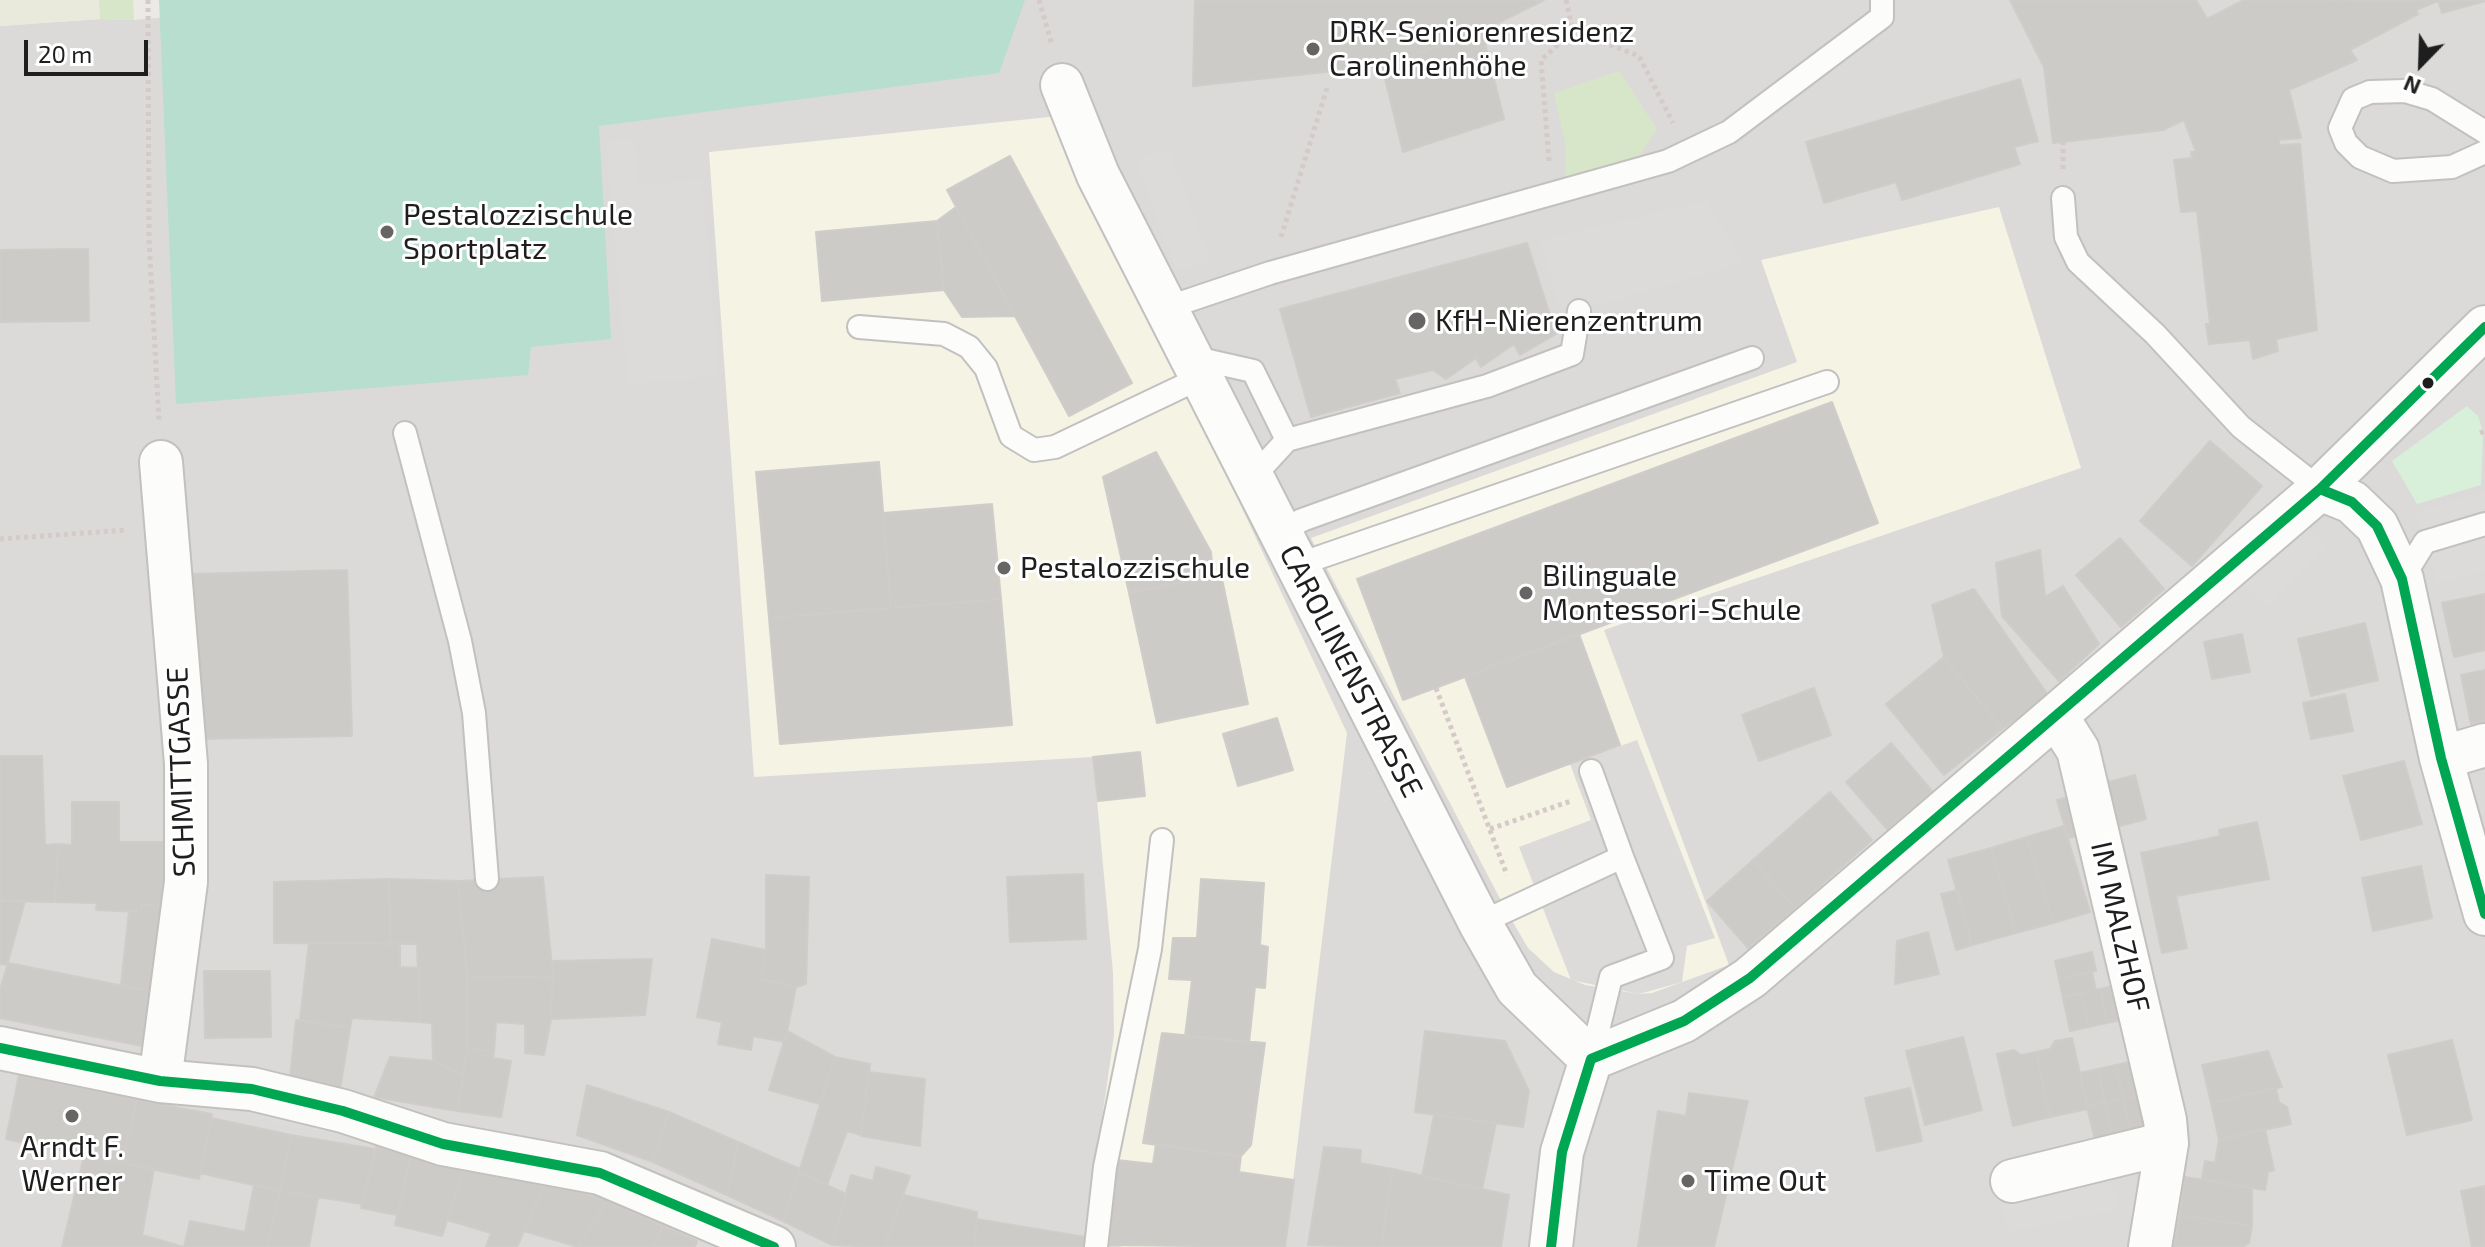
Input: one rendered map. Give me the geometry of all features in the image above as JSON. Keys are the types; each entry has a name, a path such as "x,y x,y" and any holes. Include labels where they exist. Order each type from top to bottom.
{"street":[{"name":"CAROLINENSTRASSE","path":"1062,85 1098,175 1480,923 1517,988 1591,1059"},
{"path":"1551,1247 1562,1152 1591,1059 1684,1021 1750,978 2320,489 2485,327"},
{"name":"SCHMITTGASSE","path":"160,1081 186,882 186,764 161,462"},
{"path":"2320,489 2352,502 2377,526 2402,579 2441,758 2485,914"},
{"name":"IM MALZHOF","path":"2057,717 2078,750 2165,1120 2167,1143 2150,1247"},
{"path":"2441,758 2485,745"},
{"path":"0,1048 160,1081 252,1089 343,1111 443,1144 600,1173 774,1247"},
{"path":"2012,1181 2167,1143"}],"lane":[{"path":"1166,308 1270,273 1668,161 1729,132 1882,17 1882,0"},
{"path":"2485,132 2432,99 2405,91 2370,92 2353,99 2340,128 2346,143 2360,157 2393,171 2452,167 2485,152"},
{"path":"2063,198 2066,237 2078,262 2155,334 2241,427 2320,489"},
{"path":"1253,477 1287,440 1487,386 1572,354 1579,311"},
{"path":"859,327 944,334 969,347 986,368 1011,436 1034,450 1055,447 1197,367 1253,371 1287,440"},
{"path":"1288,548 1302,520 1752,358"},
{"path":"1288,548 1827,382"},
{"path":"405,433 460,641 474,713 487,879"},
{"path":"2402,579 2425,542 2485,524"},
{"path":"1591,771 1662,958 1611,977 1591,1059"},
{"path":"1096,1247 1105,1167 1150,949 1162,840"},
{"path":"1480,923 1622,857"}],"path":[{"path":"148,0 149,239 161,462"},
{"path":"1566,0 1573,31"},
{"path":"1573,31 1639,56 1688,152"},
{"path":"1552,193 1541,60 1573,31"},
{"path":"1270,273 1327,88"},
{"path":"0,539 167,528"},
{"path":"1436,688 1519,905"},
{"path":"1489,829 1599,792"}],"shaded area":[{"path":"0,0 99,0 100,19 0,26"},
{"path":"372,0 2485,0 2485,1247 0,1247 0,26 100,19 134,20"},
{"name":"Pestalozzischule","path":"1059,116 1347,733 1285,1247 1123,1247 1085,1237 1114,1035 1113,973 1093,757 754,777 709,152"},
{"path":"634,140 638,185 702,180 719,376 628,384 606,142"},
{"path":"1169,149 1210,260 1177,271 1136,161"},
{"path":"1706,201 1744,262 1562,316 1541,240"},
{"name":"Bilinguale Montessori-Schule","path":"1999,207 2081,468 1604,630 1729,965 1652,993 1639,994 1585,985 1554,972 1528,948 1507,912 1311,538 1797,362 1761,260"},
{"path":"2485,492 2485,570 2437,584 2416,512"},
{"path":"2298,519 2325,546 2266,605 2239,579"},
{"path":"1637,740 1715,938 1687,946 1682,982 1639,994 1571,980 1519,847 1591,820 1570,764"},
{"path":"250,1103 341,1122 338,1136 247,1117"},
{"path":"2111,1178 2118,1209 2007,1232 2003,1201"}],"green space":[{"path":"99,0 133,0 134,20 100,19"},
{"name":"Pestalozzischule Sportplatz","path":"159,0 1025,0 999,73 599,126 611,339 531,347 528,375 176,404"},
{"path":"1619,71 1657,129 1640,155 1565,179 1566,147 1554,93"},
{"path":"2467,406 2478,416 2483,432 2481,485 2417,504 2392,461"}],"building":[{"name":"DRK-Seniorenresidenz Carolinenhöhe","path":"1195,0 1544,0 1482,31 1382,66 1193,86"},
{"path":"2010,0 2196,0 2207,19 2244,0 2485,1 2442,13 2438,1 2416,10 2418,14 2350,50 2357,60 2289,90 2301,138 2279,140 2279,145 2300,144 2317,330 2276,339 2278,351 2253,359 2250,340 2209,344 2206,324 2210,324 2197,211 2181,212 2174,160 2192,158 2191,152 2196,152 2184,120 2163,130 2053,143 2044,67"},
{"path":"1482,31 1504,119 1403,152 1382,66"},
{"path":"2020,79 2038,141 2014,147 2020,164 1902,200 1896,182 1824,203 1806,142"},
{"path":"1010,156 1132,383 1069,416 947,190"},
{"path":"956,207 1015,316 962,317 944,290 937,221"},
{"path":"937,221 944,290 822,301 816,232"},
{"name":"KfH-Nierenzentrum","path":"1527,243 1556,334 1520,355 1514,344 1481,367 1476,358 1446,379 1433,370 1395,379 1400,393 1311,417 1280,309"},
{"path":"88,249 89,321 0,322 0,250"},
{"path":"1832,402 1878,523 1403,700 1357,579"},
{"path":"2210,441 2262,486 2192,566 2140,521"},
{"path":"1156,452 1211,552 1213,576 1129,593 1103,477"},
{"path":"879,462 891,608 769,618 756,472"},
{"path":"992,504 1001,599 891,608 883,513"},
{"path":"2120,538 2164,589 2121,627 2076,575"},
{"path":"2040,550 2045,597 2063,586 2099,644 2059,681 2002,616 1996,563"},
{"path":"347,570 352,736 196,739 192,574"},
{"path":"1221,574 1248,704 1157,723 1129,593"},
{"path":"1974,589 2048,695 2002,729 1944,657 1932,605"},
{"path":"2485,594 2485,650 2454,657 2442,603"},
{"path":"1001,599 1012,725 780,744 769,618"},
{"path":"2365,623 2378,680 2311,696 2298,639"},
{"path":"1579,634 1620,745 1507,787 1465,677"},
{"path":"2242,634 2250,672 2212,679 2204,642"},
{"path":"1944,657 2002,729 1944,775 1886,704"},
{"path":"2485,670 2485,721 2471,724 2461,675"},
{"path":"1814,688 1831,735 1759,761 1742,715"},
{"path":"2345,694 2353,731 2311,739 2303,703"},
{"path":"1277,718 1293,770 1238,786 1223,734"},
{"path":"1891,743 1932,791 1887,829 1846,782"},
{"path":"1140,752 1145,796 1098,801 1093,757"},
{"path":"0,756 42,756 45,845 58,844 55,902 0,901"},
{"path":"2404,761 2422,824 2361,840 2343,776"},
{"path":"2135,775 2146,819 2116,827 2105,783"},
{"path":"1830,792 1872,840 1795,908 1753,860"},
{"path":"2073,796 2084,834 2068,838 2057,800"},
{"path":"72,802 119,802 119,842 172,842 168,907 142,904 141,912 96,910 97,903 55,902 58,844 72,845"},
{"path":"2257,822 2269,879 2176,896 2187,948 2162,953 2141,853 2220,836 2219,830"},
{"path":"2064,826 2090,912 2053,923 2027,837"},
{"path":"2027,837 2053,923 2016,933 1991,848"},
{"path":"1991,848 2016,933 1972,945 1948,860"},
{"path":"1753,860 1795,908 1748,948 1707,901"},
{"path":"2421,866 2432,918 2373,931 2362,878"},
{"path":"1083,874 1086,939 1010,942 1007,877"},
{"path":"766,875 809,877 806,984 796,987 760,979 766,950"},
{"path":"543,877 553,976 467,978 458,881"},
{"path":"389,879 390,944 274,943 274,882"},
{"path":"389,879 458,881 467,970 467,1049 463,1074 433,1061 432,1023 420,1022 417,944 390,944"},
{"path":"1201,879 1264,883 1260,945 1268,947 1265,988 1255,987 1249,1043 1185,1036 1192,980 1169,979 1173,938 1197,938"},
{"path":"1958,890 1972,945 1956,950 1941,894"},
{"path":"0,901 25,901 7,965 0,964"},
{"path":"142,904 168,907 159,993 121,985 129,911 141,912"},
{"path":"1928,932 1939,974 1895,984 1897,941"},
{"path":"712,939 766,950 760,979 796,987 785,1042 753,1036 751,1050 718,1044 722,1022 697,1017"},
{"path":"309,942 400,944 400,967 419,968 420,1022 352,1018 350,1028 300,1020"},
{"path":"2092,952 2096,971 2059,979 2055,961"},
{"path":"652,959 645,1015 551,1019 553,961"},
{"path":"8,963 159,993 152,1048 0,1018 0,990"},
{"path":"204,971 270,971 271,1037 205,1038"},
{"path":"2092,972 2096,990 2063,998 2059,979"},
{"path":"553,976 551,1019 544,1055 525,1053 525,1024 496,1022 494,1052 467,1049 467,978"},
{"path":"2118,985 2126,1019 2107,1023 2100,989"},
{"path":"2100,989 2107,1023 2089,1027 2081,993"},
{"path":"2081,993 2089,1027 2070,1031 2063,998"},
{"path":"296,1020 350,1028 340,1090 290,1079"},
{"path":"787,1031 835,1057 820,1104 769,1090"},
{"path":"1425,1031 1505,1041 1529,1091 1523,1127 1415,1112"},
{"path":"1162,1033 1265,1043 1251,1145 1241,1156 1143,1143"},
{"path":"1963,1037 1982,1110 1925,1125 1906,1051"},
{"path":"2072,1038 2088,1109 2050,1117 2036,1052 2050,1049 2055,1041"},
{"path":"2452,1040 2472,1120 2407,1135 2388,1055"},
{"path":"467,1049 494,1052 493,1058 511,1061 501,1117 457,1111"},
{"path":"2014,1050 2021,1055 2036,1052 2050,1117 2013,1126 1997,1054"},
{"path":"2268,1051 2282,1087 2211,1103 2202,1065"},
{"path":"390,1057 433,1061 463,1074 457,1111 374,1097"},
{"path":"835,1057 870,1064 861,1135 847,1131 827,1185 799,1172"},
{"path":"2134,1061 2142,1094 2123,1099 2116,1065"},
{"path":"2116,1065 2123,1099 2105,1102 2098,1069"},
{"path":"2098,1069 2105,1102 2087,1107 2080,1073"},
{"path":"869,1072 925,1079 920,1146 861,1136"},
{"name":"Arndt F. Werner","path":"19,1075 137,1100 122,1163 6,1139"},
{"path":"587,1085 669,1112 653,1162 577,1135"},
{"path":"1910,1088 1922,1141 1877,1151 1865,1098"},
{"path":"2276,1088 2279,1102 2287,1107 2291,1124 2219,1140 2211,1103"},
{"name":"Time Out","path":"1689,1093 1748,1101 1714,1247 1638,1247 1658,1111 1686,1116"},
{"path":"2142,1094 2149,1128 2131,1132 2123,1099"},
{"path":"2123,1099 2131,1132 2113,1136 2105,1102"},
{"path":"137,1100 212,1114 199,1179 122,1163"},
{"path":"2105,1102 2113,1136 2095,1140 2087,1107"},
{"path":"669,1112 738,1142 727,1195 653,1162"},
{"path":"1434,1115 1496,1123 1482,1189 1422,1177"},
{"path":"211,1118 291,1135 280,1191 200,1173"},
{"path":"2265,1129 2274,1170 2268,1172 2265,1190 2202,1179 2205,1161 2215,1163 2219,1140"},
{"path":"291,1135 375,1149 362,1204 280,1191"},
{"path":"738,1142 800,1169 783,1221 727,1195"},
{"path":"1156,1144 1241,1156 1239,1172 1294,1180 1285,1247 1106,1245 1117,1160 1153,1164"},
{"path":"376,1147 411,1155 397,1215 361,1208"},
{"path":"1324,1147 1361,1150 1360,1163 1393,1169 1381,1247 1308,1245"},
{"path":"411,1155 465,1166 442,1236 395,1225"},
{"path":"84,1156 154,1169 142,1235 184,1247 62,1247"},
{"path":"465,1166 546,1181 517,1247 486,1247 491,1233 447,1220"},
{"path":"876,1167 910,1176 884,1247 832,1245 851,1175 873,1181"},
{"path":"1393,1169 1509,1195 1501,1247 1381,1247"},
{"path":"799,1172 846,1194 832,1245 783,1221"},
{"path":"2185,1177 2252,1188 2252,1226 2180,1215"},
{"path":"546,1181 607,1201 578,1247 524,1231"},
{"path":"254,1185 280,1191 267,1247 184,1247 190,1221 245,1232"},
{"path":"2485,1186 2485,1247 2472,1247 2461,1191"},
{"path":"280,1191 318,1197 309,1247 267,1247"},
{"path":"904,1195 977,1212 975,1247 884,1247"},
{"path":"607,1201 663,1226 654,1247 578,1247"},
{"path":"2180,1215 2252,1226 2249,1243 2243,1247 2174,1247"},
{"path":"976,1219 1085,1237 1085,1247 975,1247"},
{"path":"663,1226 697,1241 695,1247 654,1247"}],"transit line":[{"path":"1551,1247 1562,1152 1591,1059 1684,1021 1750,978 2320,489 2485,327"},
{"path":"2320,489 2352,502 2377,526 2402,579 2441,758 2485,914"},
{"path":"0,1048 160,1081 252,1089 343,1111 443,1144 600,1173 774,1247"}],"place":[{"name":"DRK-Seniorenresidenz Carolinenhöhe","path":"1313,49"},
{"name":"Pestalozzischule Sportplatz","path":"387,232"},
{"name":"KfH-Nierenzentrum","path":"1417,321"},
{"name":"Pestalozzischule","path":"1004,568"},
{"name":"Bilinguale Montessori-Schule","path":"1526,593"},
{"name":"Arndt F. Werner","path":"72,1116"},
{"name":"Time Out","path":"1688,1181"}]}
